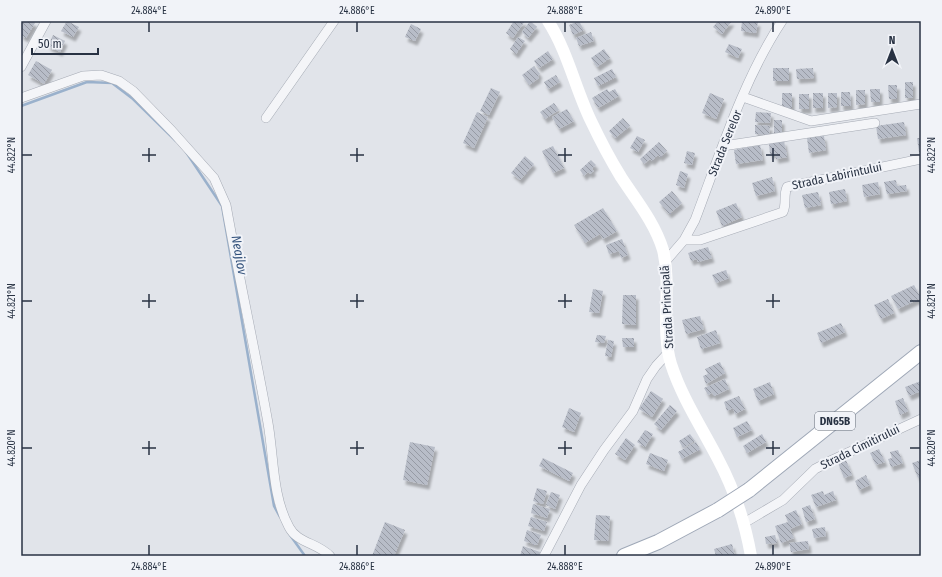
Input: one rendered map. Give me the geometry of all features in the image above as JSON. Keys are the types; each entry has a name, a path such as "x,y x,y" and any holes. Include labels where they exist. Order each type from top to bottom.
{"main road":[{"name":"Strada Principală","path":"548,21 565,53 590,119 620,174 656,234 665,262 668,353 682,391 730,484 744,523 751,556"},
{"name":"DN65B","path":"624,556 658,542 718,510 749,490 921,352"}],"street":[{"path":"21,67 46,21"},
{"path":"266,118 334,21"},
{"name":"Strada Serelor","path":"665,262 684,240 695,220 743,97 767,44 782,21"},
{"path":"21,98 83,76 100,75 119,80 133,91 172,131 214,178 226,205 268,424 279,504 289,528 301,540 322,548 330,556"},
{"path":"743,97 812,121 921,104"},
{"path":"723,146 875,123"},
{"name":"Strada Labirintului","path":"684,240 700,240 783,212 786,206 784,194 787,187 921,159"},
{"path":"544,556 581,485 604,450 633,411 647,379 668,353"},
{"name":"Strada Cimitirului","path":"744,523 783,500 815,470 832,460 921,419"}],"building":[{"path":"21,21 31,21 35,23 26,38 21,35"},
{"path":"67,21 79,27 73,37 61,31"},
{"path":"514,21 525,21 513,38 506,33"},
{"path":"530,21 537,27 528,38 522,32"},
{"path":"579,21 584,30 573,35 569,25"},
{"path":"718,21 732,21 722,34 713,27"},
{"path":"742,21 758,22 756,33 741,31"},
{"path":"411,24 421,29 415,41 405,37"},
{"path":"591,32 594,41 579,46 576,38"},
{"path":"53,35 65,41 60,52 48,46"},
{"path":"518,37 525,41 516,54 510,49"},
{"path":"729,44 742,49 738,58 725,52"},
{"path":"604,49 610,58 597,67 591,58"},
{"path":"548,51 553,59 539,68 534,61"},
{"path":"36,61 52,70 44,84 28,75"},
{"path":"534,66 540,74 538,76 539,78 529,85 522,75"},
{"path":"773,68 789,68 789,81 773,81"},
{"path":"813,68 814,78 797,79 796,69"},
{"path":"612,69 616,77 598,86 594,78"},
{"path":"556,75 560,82 548,89 544,82"},
{"path":"905,82 913,82 913,98 905,98"},
{"path":"888,85 897,85 897,99 889,99"},
{"path":"491,88 500,92 489,115 480,111"},
{"path":"607,89 609,92 615,89 619,96 598,108 592,98"},
{"path":"870,89 880,89 880,102 871,102"},
{"path":"856,90 865,90 865,104 856,105"},
{"path":"841,92 850,92 851,106 841,106"},
{"path":"710,93 724,99 716,119 702,113"},
{"path":"782,93 792,93 792,108 782,108"},
{"path":"813,93 823,93 823,108 813,108"},
{"path":"828,93 837,93 837,107 828,108"},
{"path":"799,94 809,94 809,109 799,109"},
{"path":"554,103 559,110 545,119 540,112"},
{"path":"567,109 574,121 559,129 552,117"},
{"path":"477,112 488,117 474,148 463,143"},
{"path":"756,112 771,113 770,123 755,122"},
{"path":"623,118 630,126 615,138 609,131"},
{"path":"774,120 782,120 782,134 774,134"},
{"path":"904,122 906,135 878,139 876,126"},
{"path":"755,125 770,126 769,135 755,134"},
{"path":"637,136 645,140 638,152 630,148"},
{"path":"824,136 826,150 809,153 807,138"},
{"path":"917,138 921,138 921,152 919,152"},
{"path":"784,141 787,157 776,159 775,154 770,154 769,144"},
{"path":"659,142 667,151 660,157 658,155 652,161 650,159 644,164 640,159"},
{"path":"760,145 763,160 736,164 734,150"},
{"path":"553,146 564,168 553,173 542,151"},
{"path":"687,151 695,153 692,165 684,163"},
{"path":"525,156 534,164 520,180 511,173"},
{"path":"591,160 596,165 592,169 594,171 590,174 588,172 584,176 580,170"},
{"path":"680,171 688,174 684,188 676,185"},
{"path":"772,177 775,191 756,196 752,183"},
{"path":"896,180 897,186 906,185 907,191 887,194 884,182"},
{"path":"878,182 880,194 864,197 862,185"},
{"path":"845,189 847,201 831,204 829,192"},
{"path":"672,191 682,203 669,214 659,202"},
{"path":"818,192 821,205 805,208 802,195"},
{"path":"736,203 742,217 722,226 716,211"},
{"path":"603,208 617,231 603,239 600,234 585,243 574,225"},
{"path":"622,239 628,255 621,258 619,251 609,254 606,245"},
{"path":"708,247 712,258 698,262 697,259 691,261 688,253"},
{"path":"726,270 729,278 716,283 712,275"},
{"path":"914,285 921,298 898,309 891,296"},
{"path":"593,289 603,291 599,313 589,312"},
{"path":"623,295 636,295 636,325 622,324"},
{"path":"888,299 894,313 881,319 874,305"},
{"path":"700,316 704,329 686,334 682,320"},
{"path":"841,323 845,332 821,343 817,333"},
{"path":"716,330 720,343 701,349 697,337"},
{"path":"597,335 606,336 604,343 595,342"},
{"path":"622,338 634,338 634,347 623,347"},
{"path":"608,340 614,341 611,357 605,356"},
{"path":"720,362 725,373 706,384 703,376 708,374 705,369"},
{"path":"725,379 729,389 714,396 712,393 708,395 704,388"},
{"path":"921,381 921,391 909,396 905,387"},
{"path":"770,382 774,394 758,401 753,389"},
{"path":"651,391 663,399 652,417 639,409"},
{"path":"739,396 745,409 735,414 733,408 727,411 724,402"},
{"path":"903,398 908,411 900,415 895,401"},
{"path":"670,405 677,411 661,430 654,424"},
{"path":"569,408 581,413 574,432 562,427"},
{"path":"747,421 752,430 737,437 733,428"},
{"path":"645,430 653,434 645,447 637,442"},
{"path":"690,434 695,441 683,448 679,441"},
{"path":"762,434 766,442 747,453 743,446"},
{"path":"626,438 635,445 625,460 615,454"},
{"path":"410,442 435,447 427,485 403,480"},
{"path":"696,442 700,449 682,459 678,452"},
{"path":"879,449 885,462 876,465 870,453"},
{"path":"898,450 903,463 891,467 888,459 892,458 890,452"},
{"path":"650,453 668,460 664,471 646,464"},
{"path":"543,458 573,473 569,481 539,466"},
{"path":"846,460 852,475 844,478 838,463"},
{"path":"921,460 921,477 918,478 912,463"},
{"path":"866,475 870,485 859,490 855,481"},
{"path":"537,488 547,491 543,504 533,501"},
{"path":"823,491 824,495 833,491 836,500 816,507 811,495"},
{"path":"551,492 560,495 555,509 546,505"},
{"path":"533,504 550,509 547,518 531,513"},
{"path":"810,505 815,519 806,522 802,508"},
{"path":"796,510 802,524 790,529 794,538 781,543 775,526 788,522 785,515"},
{"path":"596,515 610,516 608,541 594,540"},
{"path":"531,517 547,522 544,531 528,526"},
{"path":"385,522 405,530 394,556 372,556"},
{"path":"825,527 826,536 814,538 812,529"},
{"path":"527,530 541,535 537,545 524,541"},
{"path":"775,535 777,543 766,544 765,537"},
{"path":"808,541 809,549 791,552 789,543"},
{"path":"732,544 735,556 716,556 714,549"},
{"path":"523,546 540,552 539,556 520,556"}],"waterway":[{"name":"Neajlov","path":"21,106 87,82 112,83 133,99 176,141"},
{"name":"Neajlov","path":"186,152 222,206 274,506 280,517"},
{"name":"Neajlov","path":"290,535 305,556"}]}
